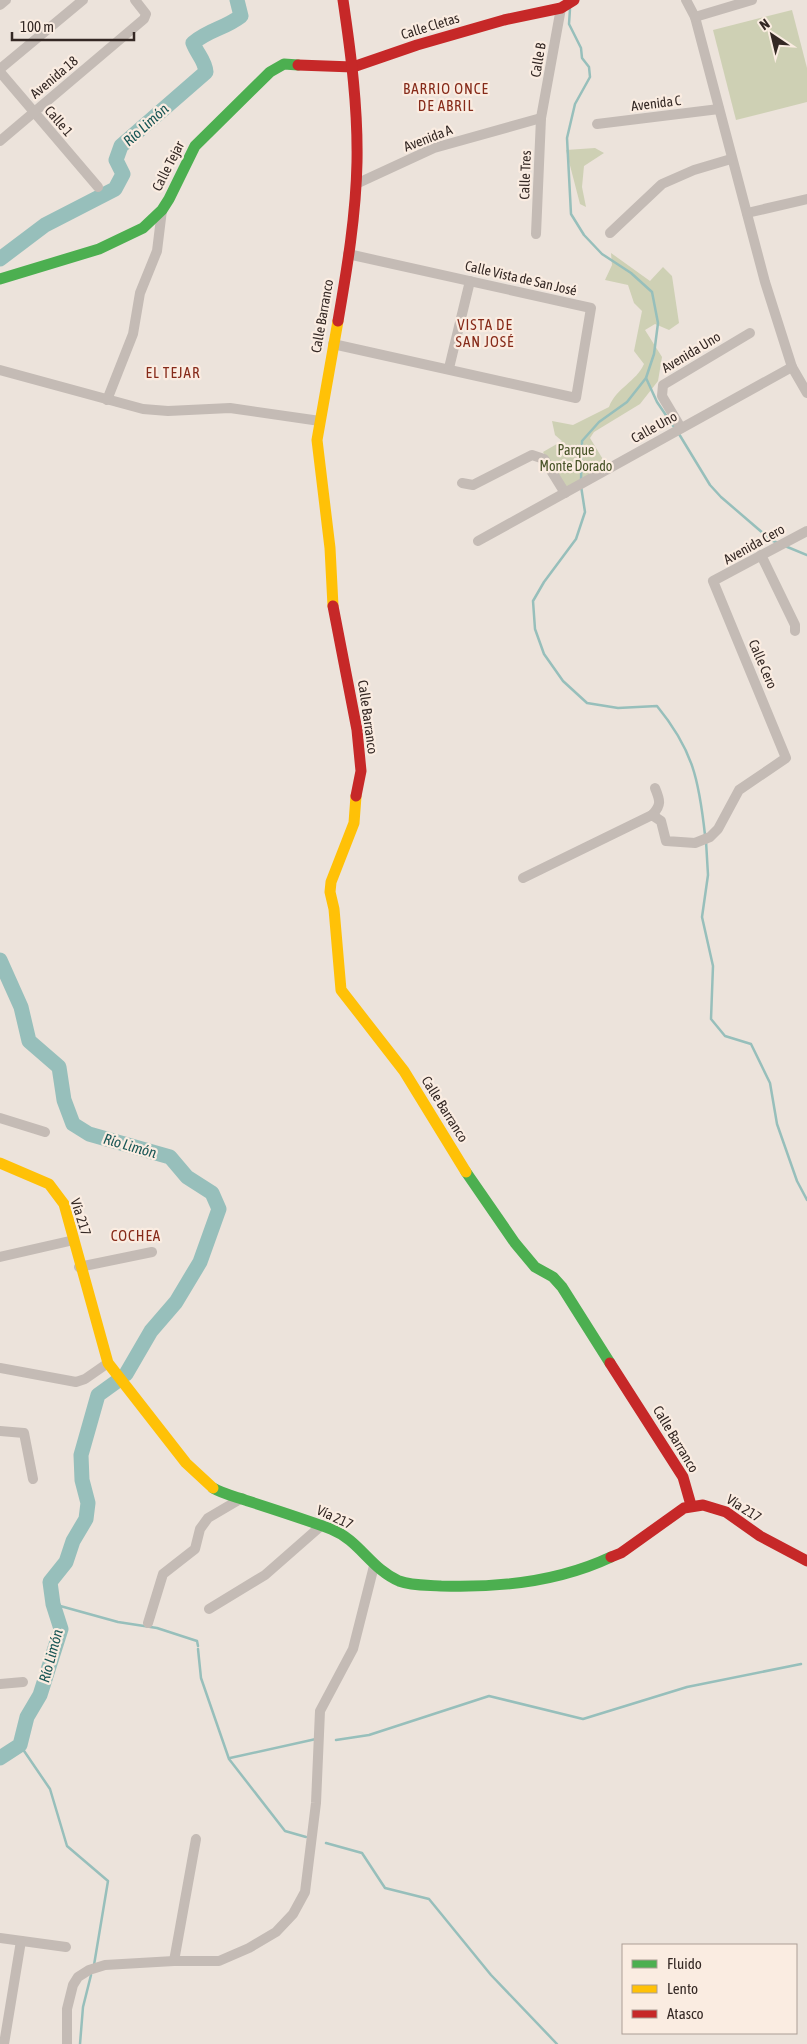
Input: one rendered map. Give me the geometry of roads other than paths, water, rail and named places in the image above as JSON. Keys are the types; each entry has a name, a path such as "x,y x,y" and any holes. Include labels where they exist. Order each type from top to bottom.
{"street":[{"path":"0,5 6,0"},
{"path":"0,71 83,0"},
{"name":"Avenida 18","path":"0,141 142,22 146,14 135,0"},
{"name":"Calle Barranco","path":"343,0 353,68 356,184 348,254 317,440 330,548 332,599 357,730 360,771 356,789 354,823 331,882 330,892 334,909 341,990 358,1016 404,1071 454,1150 468,1177 510,1236 535,1267 553,1277 562,1286 683,1477 691,1505"},
{"name":"Calle Cletas","path":"353,68 434,40 504,20 561,8 574,0"},
{"path":"686,0 695,17 765,282 792,366 807,393"},
{"path":"695,17 752,0"},
{"name":"Calle B","path":"541,118 561,8"},
{"name":"Calle Tejar","path":"0,279 49,266 124,238 143,228 162,210 195,146 270,72 284,64 353,68"},
{"name":"Calle 1","path":"0,71 33,113 98,187"},
{"name":"Avenida C","path":"597,124 719,109"},
{"name":"Avenida A","path":"356,184 434,148 541,118"},
{"name":"Calle Tres","path":"536,234 541,118"},
{"path":"610,232 662,184 694,170 731,159"},
{"path":"747,214 807,199"},
{"path":"107,400 123,364 133,334 140,293 157,251 162,210"},
{"name":"Calle Vista de San José","path":"332,344 449,368 576,398 591,308 348,254"},
{"path":"449,368 470,281"},
{"name":"Avenida Uno","path":"680,428 662,396 663,385 750,333"},
{"name":"Calle Uno","path":"478,541 792,366"},
{"path":"0,370 143,409 168,411 230,408 320,421"},
{"path":"462,483 473,485 532,455 544,459 566,493"},
{"name":"Avenida Cero","path":"713,581 807,531"},
{"path":"761,555 796,625 794,631"},
{"name":"Calle Cero","path":"652,815 661,821 666,841 695,843 706,840 718,829 739,790 786,758 713,581"},
{"path":"523,878 652,815 659,808 660,803 655,788"},
{"path":"0,1118 45,1132"},
{"name":"Vía 217","path":"0,1163 50,1184 64,1204 79,1267 108,1363 186,1463 200,1478 214,1489 322,1524 353,1542 369,1557 374,1566 400,1581 423,1585 467,1587 512,1585 595,1566 621,1553 671,1516 691,1505 713,1506 726,1512 760,1536 807,1560"},
{"path":"0,1257 74,1240"},
{"path":"79,1267 152,1252"},
{"path":"0,1368 76,1382 86,1378 108,1363"},
{"path":"0,1431 24,1433 33,1479"},
{"path":"148,1623 163,1574 195,1549 200,1529 208,1518 242,1498"},
{"path":"209,1609 265,1575 322,1524"},
{"path":"68,2044 67,2009 73,1985 78,1977 88,1970 105,1966 174,1961 219,1961 250,1948 276,1932 293,1914 304,1892 316,1803 320,1711 353,1649 374,1566"},
{"path":"0,1684 24,1682"},
{"path":"174,1961 196,1838"},
{"path":"0,1938 66,1947"},
{"path":"3,2039 21,1941"}],"waterway":[{"name":"Río Limón","path":"0,259 45,225 115,189 123,174 116,160 121,146 206,72 193,43 241,16 237,0"},
{"path":"570,9 569,24 581,48 582,58 589,67 590,77 575,104 567,138 571,214 584,235 602,254 631,273 652,292 658,323 654,354 646,378 627,402 599,422 582,441 581,480"},
{"path":"646,378 657,402 676,430"},
{"path":"679,434 710,485 721,497 771,540 778,543"},
{"path":"581,486 585,512 576,539 544,582 533,601 535,629 544,654 563,681 587,703 618,708 657,706 679,737 692,766 697,782 705,835"},
{"path":"785,546 807,555"},
{"path":"706,841 708,875 702,917 713,966 711,1019 725,1036 751,1044 770,1083 777,1124 797,1181 807,1200"},
{"name":"Río Limón","path":"0,960 21,1007 29,1041 59,1067 64,1100 73,1124 89,1134 170,1157 187,1177 212,1193 219,1209 200,1262 176,1302 151,1331 126,1374"},
{"name":"Río Limón","path":"0,1758 20,1745 27,1717 40,1695 61,1629 53,1604 50,1582 66,1562 73,1541 86,1519 88,1503 82,1480 81,1455 98,1395 116,1382"},
{"path":"53,1604 118,1622 157,1628 197,1641 198,1646"},
{"path":"198,1649 201,1678 229,1759 285,1831 306,1837"},
{"path":"336,1740 369,1735 489,1696 583,1719 687,1687 801,1664"},
{"path":"230,1758 316,1739"},
{"path":"20,1745 50,1789 67,1846 108,1881 94,1965"},
{"path":"326,1843 362,1853 385,1888 429,1899 491,1975 557,2044"},
{"path":"80,2044 83,2007 91,1975"}],"district":[{"name":"BARRIO ONCE DE ABRIL","path":"446,98"},
{"name":"VISTA DE SAN JOSÉ","path":"485,334"},
{"name":"EL TEJAR","path":"173,373"},
{"name":"COCHEA","path":"136,1236"}],"park label":[{"name":"Parque Monte Dorado","path":"576,458"}]}
